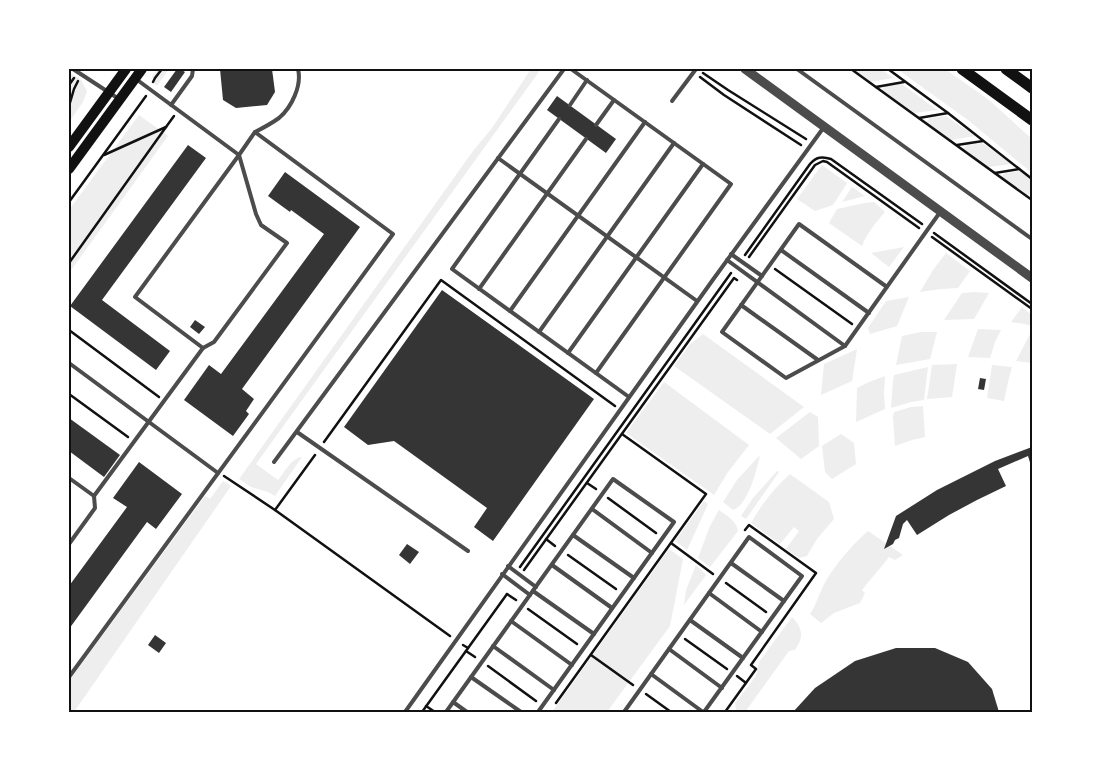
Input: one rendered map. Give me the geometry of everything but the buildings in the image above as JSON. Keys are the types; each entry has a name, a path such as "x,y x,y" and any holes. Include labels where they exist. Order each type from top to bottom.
{"main road":[{"path":"69,147 126,69"},
{"path":"69,169 142,69"},
{"path":"962,69 1032,120"},
{"path":"1006,69 1032,88"}],"street":[{"path":"745,69 1032,278"}],"lane":[{"path":"73,69 119,100"},
{"path":"171,105 192,76 193,69"},
{"path":"203,348 135,297 256,132 279,118 288,108 295,94 300,75 298,69"},
{"path":"274,462 564,69"},
{"path":"571,69 731,184 596,373"},
{"path":"672,101 697,69"},
{"path":"797,69 1032,239"},
{"path":"69,544 95,508 94,496 203,348 214,342 287,244 261,225 239,155 135,78"},
{"path":"570,105 587,80"},
{"path":"596,125 614,100"},
{"path":"559,119 452,269 629,397"},
{"path":"510,311 645,122"},
{"path":"405,712 697,301 824,127"},
{"path":"69,677 394,234 256,132"},
{"path":"479,289 586,139"},
{"path":"539,332 674,143"},
{"path":"498,158 697,301"},
{"path":"568,353 703,164"},
{"path":"887,287 799,224 722,332 786,378 845,346 868,313 887,287 941,211"},
{"path":"781,250 868,313"},
{"path":"731,254 762,276"},
{"path":"727,260 845,346"},
{"path":"741,305 818,360"},
{"path":"69,363 218,473"},
{"path":"297,432 468,551"},
{"path":"69,478 94,496"},
{"path":"446,712 613,479 674,522 538,712"},
{"path":"592,509 652,553"},
{"path":"573,535 634,578"},
{"path":"624,712 651,674 679,635 709,594 749,537 802,576 704,712 651,674"},
{"path":"731,563 784,601"},
{"path":"552,565 612,608"},
{"path":"508,566 533,591"},
{"path":"502,574 533,591 594,634"},
{"path":"709,594 762,632"},
{"path":"690,620 743,658"},
{"path":"511,621 572,665"},
{"path":"493,646 554,690"},
{"path":"669,649 722,688"},
{"path":"471,676 521,712"},
{"path":"453,702 467,712"}],"path":[{"path":"69,202 151,90 155,78 162,69"},
{"path":"697,69 812,143 824,157"},
{"path":"851,69 1032,200"},
{"path":"888,69 1032,179"},
{"path":"69,106 74,89 82,75"},
{"path":"700,77 801,145"},
{"path":"876,86 904,82"},
{"path":"69,263 178,110"},
{"path":"919,118 948,113"},
{"path":"102,156 166,127"},
{"path":"957,145 983,141"},
{"path":"814,154 819,162"},
{"path":"740,261 810,164 817,158 824,157 831,159 1032,304"},
{"path":"751,259 748,257 815,165 823,161 921,229"},
{"path":"994,173 1019,169"},
{"path":"931,236 1032,309"},
{"path":"770,265 858,328"},
{"path":"516,572 736,267"},
{"path":"522,573 734,278 736,280"},
{"path":"275,510 440,280 620,409"},
{"path":"69,330 164,401"},
{"path":"69,394 134,442"},
{"path":"218,473 275,510 456,640"},
{"path":"587,482 773,617"},
{"path":"546,539 622,594"},
{"path":"422,712 510,589"},
{"path":"679,635 746,683"},
{"path":"466,650 543,706"},
{"path":"426,706 435,712"}],"shaded area":[{"path":"158,69 169,69 157,86 152,76"},
{"path":"531,69 541,69 256,464 278,480 291,463 302,457 275,496 251,487 239,479 473,151 492,128"},
{"path":"853,69 881,69 893,78 871,82"},
{"path":"897,69 945,69 989,100 1032,139 1032,173 968,120"},
{"path":"69,72 81,80 87,91 83,102 69,122"},
{"path":"902,84 937,110 915,113 882,90 886,86"},
{"path":"139,115 168,136 69,273 69,210"},
{"path":"946,116 975,136 952,140 926,122 930,118"},
{"path":"982,143 1012,164 989,167 963,149 967,145"},
{"path":"822,165 847,183 833,205 815,211 797,199"},
{"path":"1020,171 1032,179 1032,194 1026,195 1001,177 1005,173"},
{"path":"852,187 865,196 842,202"},
{"path":"874,202 885,212 872,228 862,246 829,223 837,209"},
{"path":"904,247 889,267 871,253"},
{"path":"946,253 970,271 958,288 920,292 933,270"},
{"path":"962,293 989,293 974,319 944,320"},
{"path":"909,297 897,326 870,334 868,328 886,301"},
{"path":"1022,307 1032,315 1032,326 1011,322"},
{"path":"978,329 1001,330 990,358 968,357"},
{"path":"921,332 937,332 930,359 896,365 902,336"},
{"path":"703,334 804,407 770,434 674,366 690,344"},
{"path":"1030,334 1032,335 1032,363 1016,361"},
{"path":"857,349 852,381 821,395 824,364"},
{"path":"957,364 952,397 927,399 932,365"},
{"path":"992,365 1012,367 1004,401 987,398"},
{"path":"928,367 924,400 891,408 894,375"},
{"path":"885,376 885,409 856,422 857,388"},
{"path":"664,382 749,445 728,472 714,495 626,433"},
{"path":"923,406 925,437 895,446 894,412"},
{"path":"810,412 818,417 819,446 801,459 776,438"},
{"path":"841,434 854,443 856,464 832,479 825,472 822,446"},
{"path":"760,455 747,494 738,507 733,510 723,502 737,480"},
{"path":"777,471 779,472 746,519 741,516 753,498"},
{"path":"790,474 829,502 834,519 817,539 807,556 799,558 786,549 799,531 794,527 780,544 751,523 768,497"},
{"path":"223,481 231,486 74,712 69,712 69,681 205,496 210,499"},
{"path":"704,501 708,504 687,550 675,541"},
{"path":"719,510 733,521 738,531 710,567 698,558 710,526"},
{"path":"868,531 903,555 895,560 889,557 862,590 865,593 860,603 834,613 821,623 810,614 830,574 855,543"},
{"path":"669,549 683,559 670,626 607,712 552,712"},
{"path":"696,565 706,575 684,605 686,590"},
{"path":"792,617 801,633 798,645 795,650 789,651 745,712 739,712 736,710 735,703 756,676 759,662"}]}
